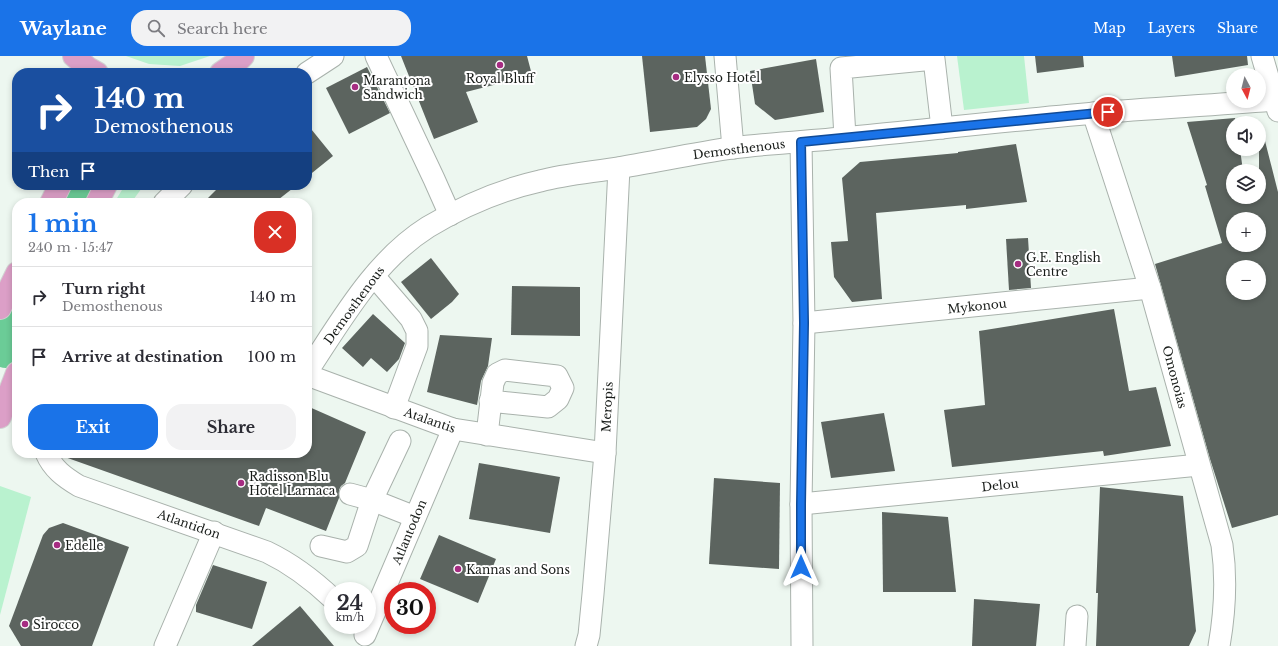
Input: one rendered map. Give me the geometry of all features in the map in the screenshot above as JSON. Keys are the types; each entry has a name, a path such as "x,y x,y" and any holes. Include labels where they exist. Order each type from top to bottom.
{"main road":[{"path":"228,68 243,56"},
{"path":"0,308 12,283"},
{"path":"0,417 12,386"}],"street":[{"path":"312,70 333,56"},
{"path":"376,56 450,215"},
{"path":"391,56 431,144"},
{"path":"725,56 733,148"},
{"path":"1262,56 1276,106"},
{"path":"846,138 841,68 934,58 942,128"},
{"name":"Demosthenous","path":"312,365 354,302 374,276 409,240 461,208 481,199 519,186 562,176 619,168 733,148 1093,113 1276,106"},
{"name":"Omonoias","path":"1093,113 1150,288 1222,545 1225,562 1225,604 1219,646"},
{"path":"801,142 804,323 801,504 802,646"},
{"name":"Meropis","path":"586,646 589,636 605,453 619,168"},
{"path":"169,198 177,190"},
{"path":"374,276 411,319 417,331 417,346 394,408"},
{"name":"Mykonou","path":"804,323 1150,288"},
{"name":"Atalantis","path":"312,377 453,430 605,453"},
{"path":"487,435 490,401"},
{"name":"Atlantodon","path":"364,635 453,430"},
{"path":"321,546 347,552 357,546 372,500 400,441"},
{"name":"Atlantidon","path":"48,458 59,472 79,486 214,532 267,552 280,558 303,573 324,590"},
{"name":"Delou","path":"801,504 1199,465"},
{"path":"350,494 372,500 415,517"},
{"path":"165,646 214,532"},
{"path":"1075,646 1078,616"}],"green space":[{"path":"126,56 210,56 180,66 149,64"},
{"path":"957,56 1024,56 1029,103 964,110"},
{"path":"122,190 140,190 135,198 117,198"},
{"path":"0,486 31,497 0,615"}],"building":[{"path":"401,56 527,56 532,75 466,92 478,122 434,139"},
{"name":"Elysso Hotel","path":"642,56 705,56 711,109 706,119 697,127 650,132"},
{"path":"1035,56 1083,56 1084,67 1037,73"},
{"path":"1172,56 1247,56 1248,65 1175,77"},
{"path":"816,59 824,112 775,120 755,104 750,71"},
{"path":"367,67 390,113 349,134 326,88"},
{"path":"1226,119 1226,156 1241,156 1242,164 1226,164 1226,204 1266,204 1266,164 1259,164 1259,156 1266,156 1266,145 1278,192 1278,515 1232,528 1210,459 1155,264 1222,243 1205,186 1207,185 1187,122"},
{"path":"312,130 333,156 312,173"},
{"path":"1016,144 1027,202 966,209 966,205 876,213 882,299 852,302 834,277 831,242 848,241 842,178 860,162 958,153"},
{"path":"216,190 291,190 280,198 208,198"},
{"name":"G.E. English Centre","path":"1028,238 1031,288 1009,290 1006,239"},
{"path":"431,258 459,294 452,302 431,319 401,282"},
{"path":"512,286 580,287 580,336 511,335"},
{"path":"1114,309 1129,391 1156,387 1171,446 1104,456 1103,451 952,467 944,410 985,405 979,331"},
{"path":"373,314 405,343 399,359 387,372 371,358 363,367 342,348"},
{"path":"440,335 492,338 488,366 481,381 477,405 427,392"},
{"name":"Radisson Blu Hotel Larnaca","path":"312,408 366,432 345,483 339,490 339,498 326,531 266,508 259,526 68,458 312,458"},
{"path":"884,413 895,471 831,478 821,422"},
{"path":"479,463 560,477 550,533 469,519"},
{"path":"714,478 780,483 779,569 709,564"},
{"path":"1100,487 1183,496 1196,631 1189,646 1096,646 1098,593 1096,593"},
{"path":"882,512 948,517 956,592 883,592"},
{"path":"63,523 129,547 92,646 21,646 9,626 43,535 49,528"},
{"name":"Kannas and Sons","path":"439,535 496,559 478,603 436,586 436,582 427,582 420,579"},
{"path":"213,565 267,582 252,629 196,612 196,605"},
{"path":"974,599 1040,604 1036,646 972,646"},
{"path":"300,606 334,646 252,646"}],"waterway":[{"path":"75,198 79,190"},
{"path":"6,349 12,335"}],"place":[{"name":"Royal Bluff","path":"500,65"},
{"name":"Elysso Hotel","path":"676,77"},
{"name":"Marantona Sandwich","path":"355,87"},
{"name":"G.E. English Centre","path":"1018,264"},
{"name":"Radisson Blu Hotel Larnaca","path":"241,483"},
{"name":"Edelle","path":"57,545"},
{"name":"Kannas and Sons","path":"458,569"},
{"name":"Sirocco","path":"25,624"}],"route":[{"path":"801,567 804,323 801,142 1108,112"}]}
